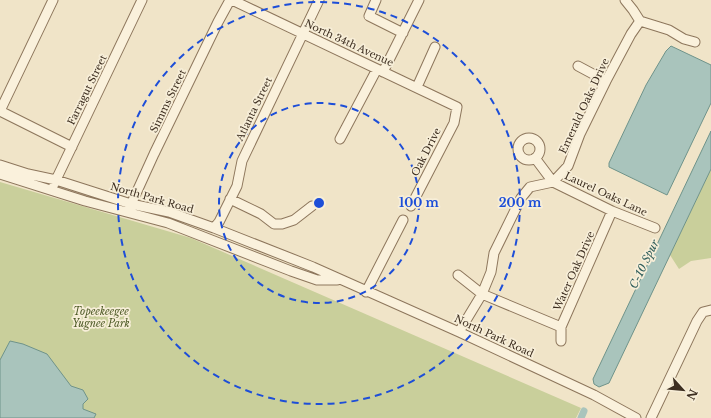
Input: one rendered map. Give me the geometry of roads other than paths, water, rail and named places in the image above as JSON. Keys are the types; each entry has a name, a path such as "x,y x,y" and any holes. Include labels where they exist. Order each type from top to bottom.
{"street":[{"path":"53,0 0,111 72,147"},
{"name":"Farragut Street","path":"51,190 142,0"},
{"name":"North 34th Avenue","path":"231,0 457,107"},
{"name":"Simms Street","path":"130,208 215,29 231,0"},
{"name":"Atlanta Street","path":"214,228 220,222 237,186 242,161 319,0"},
{"path":"376,0 369,16 403,33"},
{"path":"340,139 403,33 420,0"},
{"path":"625,0 640,21 669,30 684,39 695,42"},
{"name":"Emerald Oaks Drive","path":"553,182 568,166 580,134 606,81 631,34 640,21"},
{"path":"417,88 435,46"},
{"path":"578,66 606,81"},
{"name":"Oak Drive","path":"411,206 454,122 457,107"},
{"name":"Laurel Oaks Lane","path":"536,158 553,182 612,211 655,228"},
{"name":"North Park Road","path":"0,165 28,174 56,180 317,280 340,280"},
{"name":"North Park Road","path":"0,174 51,190 130,208 169,212 214,228 306,265 459,332 594,395 636,418"},
{"path":"459,332 482,294 491,272 494,253 521,198 530,187 553,182"},
{"path":"230,199 261,214 274,224 282,224 294,220 312,206"},
{"name":"Water Oak Drive","path":"561,341 561,327 612,211"},
{"path":"366,292 403,220"},
{"path":"458,275 482,294 561,327"},
{"path":"651,418 697,321 707,311"}],"water":[{"path":"671,46 711,65 711,103 667,195 609,167 609,163 646,85 666,51"},
{"path":"711,131 711,169 609,383 599,387 594,384 593,379"},
{"path":"10,341 23,344 47,354 71,386 83,390 88,399 83,404 83,409 96,414 94,418 0,418 0,360"}],"waterway":[{"name":"C-10 Spur","path":"581,418 584,411"}],"park label":[{"name":"Topeekeegee Yugnee Park","path":"101,316"}]}
